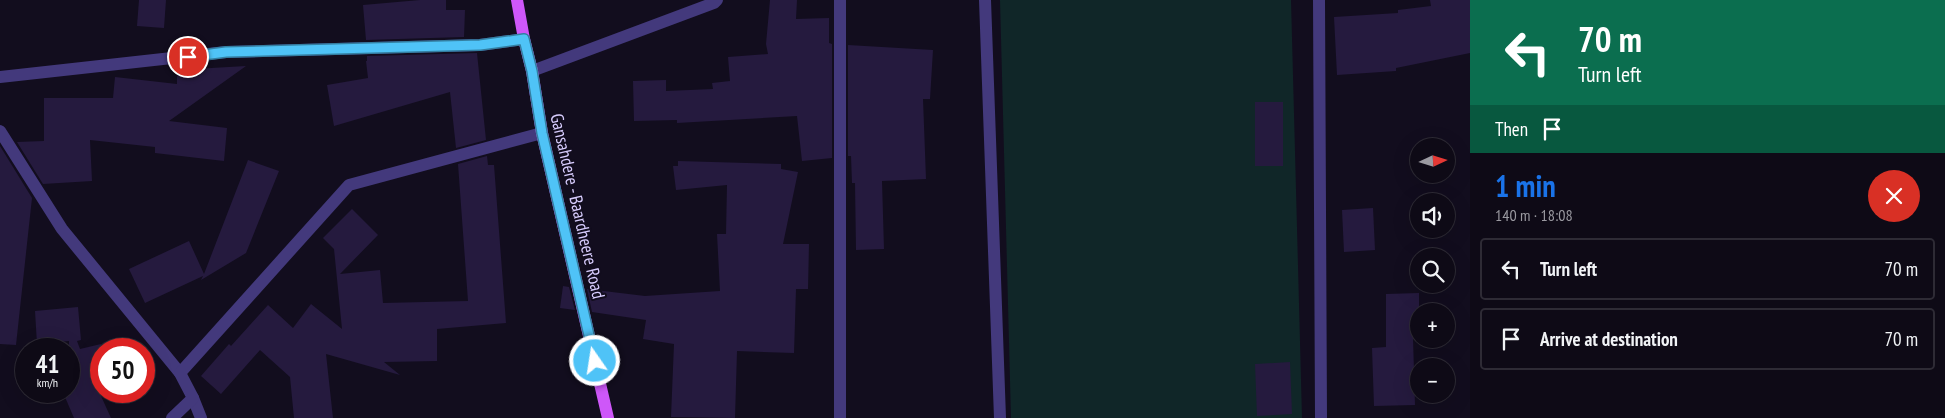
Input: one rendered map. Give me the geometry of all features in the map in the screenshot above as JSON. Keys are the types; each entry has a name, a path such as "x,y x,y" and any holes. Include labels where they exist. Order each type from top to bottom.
{"main road":[{"name":"Gansahdere - Baardheere Road","path":"517,0 532,71 542,133 608,418"}],"street":[{"path":"532,71 714,3 717,0"},
{"path":"840,0 840,418"},
{"path":"985,0 1000,418"},
{"path":"1319,0 1321,418"},
{"path":"0,78 226,52 480,45 524,39"},
{"path":"0,131 62,229 180,373 201,418"},
{"path":"180,373 349,185 542,133"},
{"path":"172,418 193,398"}],"green space":[{"path":"1000,0 1291,0 1302,418 1011,418"}],"building":[{"path":"139,0 166,0 164,28 137,26"},
{"path":"420,0 446,0 446,10 465,10 464,37 366,40 363,5"},
{"path":"770,0 797,0 796,19 829,18 829,43 832,44 832,158 802,161 797,116 677,123 677,120 634,121 633,81 666,80 666,91 713,89 712,83 730,81 728,57 768,54 766,44"},
{"path":"1430,0 1470,0 1470,53 1396,68 1396,71 1337,75 1334,17 1398,13 1398,10 1431,6"},
{"path":"848,45 933,50 930,99 923,99 926,179 882,181 884,249 856,250 855,183 852,183 851,156 848,156"},
{"path":"477,53 486,140 456,148 450,92 334,126 327,85 368,78 367,56"},
{"path":"246,66 169,121 227,128 224,161 155,153 155,147 90,140 92,181 43,184 17,142 44,141 44,98 113,98 115,77 177,84 177,70"},
{"path":"1255,102 1283,102 1283,166 1255,166"},
{"path":"0,146 32,198 17,338 15,338 15,345 0,344"},
{"path":"487,156 488,165 494,165 506,323 437,329 437,361 384,362 400,375 326,354 333,418 294,418 290,377 260,350 221,394 201,376 229,344 231,346 268,305 293,328 311,304 342,329 334,249 323,238 352,209 378,235 340,274 380,270 383,303 468,301 458,164"},
{"path":"248,160 279,171 246,253 201,280 203,276 145,303 129,269 189,241 204,274"},
{"path":"678,161 781,164 781,169 798,172 783,244 809,244 808,289 796,289 794,353 737,351 735,418 671,417 674,344 643,339 646,320 592,312 587,289 645,296 720,291 717,234 726,234 727,185 676,190 673,166 678,166"},
{"path":"1373,208 1375,250 1344,252 1342,210"},
{"path":"563,286 569,287 575,310 560,308"},
{"path":"1419,293 1419,303 1410,303 1410,348 1413,348 1414,358 1410,358 1410,403 1415,403 1415,405 1374,406 1372,348 1386,347 1386,294"},
{"path":"78,307 81,340 80,338 37,338 35,311"},
{"path":"90,347 90,403 104,403 111,418 74,418 68,403 80,403 80,349"},
{"path":"1290,362 1292,414 1257,416 1255,364"}],"route":[{"path":"188,57 226,52 480,45 524,39 532,71 542,133 595,361"}]}
